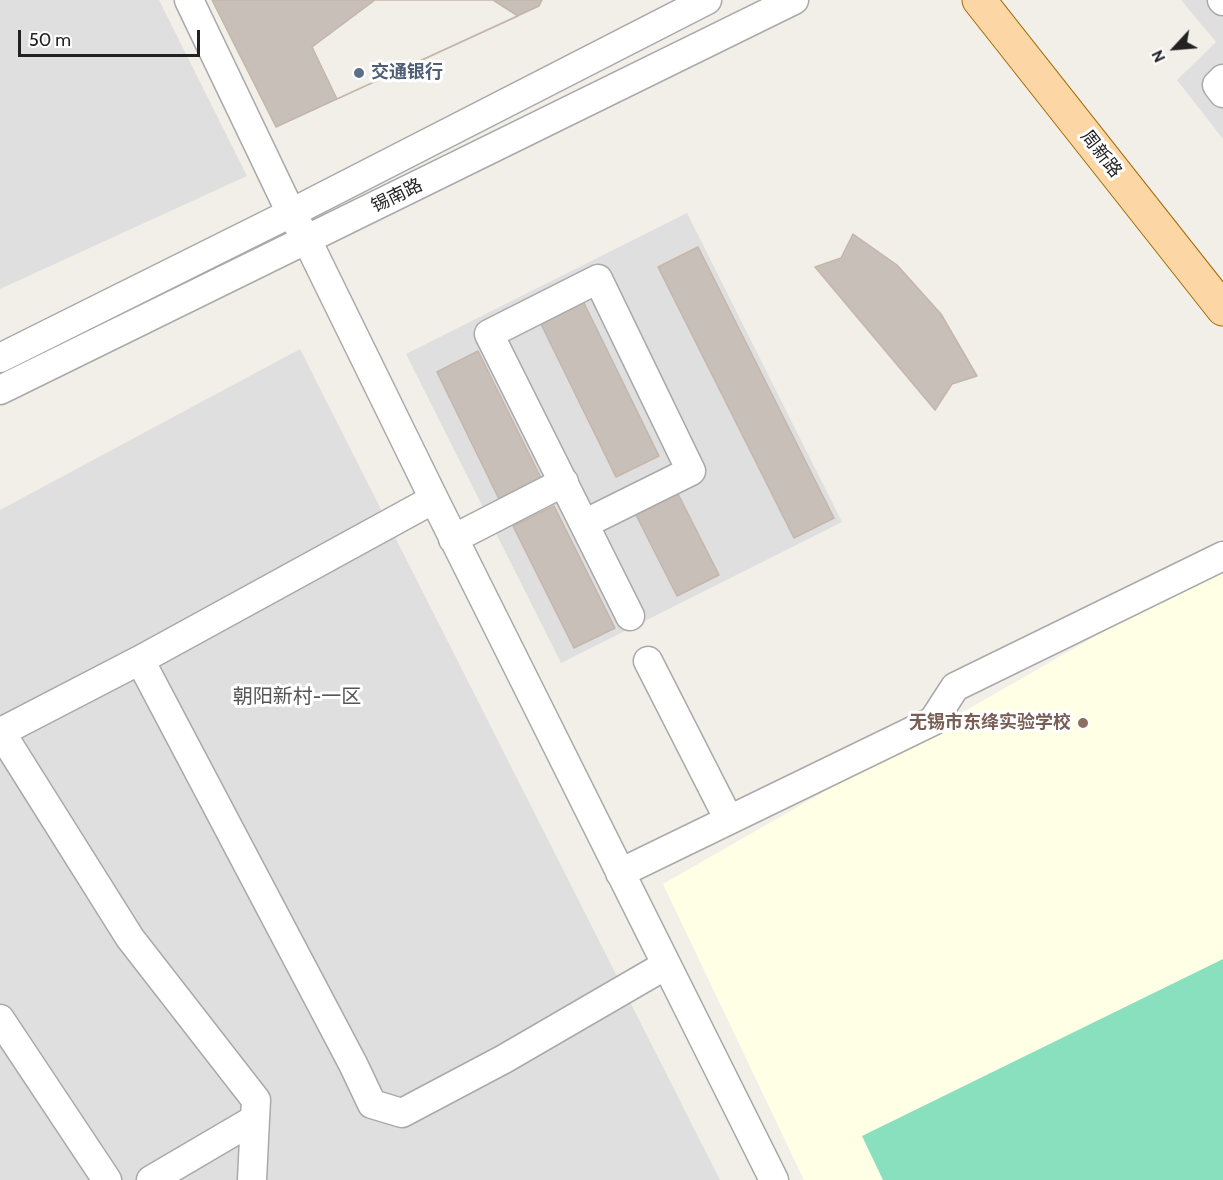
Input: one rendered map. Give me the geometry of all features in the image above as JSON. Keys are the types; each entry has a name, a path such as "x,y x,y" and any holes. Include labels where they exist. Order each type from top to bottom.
{"main road":[{"name":"周新路","path":"979,0 1223,309"},
{"name":"周新路","path":"996,0 1223,286"}],"street":[{"path":"189,0 291,213 307,240 453,539 774,1180"},
{"name":"锡南路","path":"0,358 291,213 706,0"},
{"name":"锡南路","path":"0,390 794,0"},
{"path":"1223,79 1217,85 1223,93"},
{"path":"584,524 691,471 597,279 489,334 564,482 584,524 630,616"},
{"path":"453,539 564,482"},
{"path":"252,1180 256,1100 130,938 0,731 140,660 434,499"},
{"path":"620,873 933,721 956,687 1223,556"},
{"path":"140,660 372,1104 402,1113 504,1059 666,964"},
{"path":"648,661 729,820"},
{"path":"0,1019 106,1180"},
{"path":"151,1180 255,1119"}],"shaded area":[{"path":"0,0 159,0 247,176 0,289"},
{"path":"1181,0 1223,0 1223,139 1177,80 1216,42"},
{"path":"687,213 842,522 561,663 406,354"},
{"path":"300,349 720,1180 0,1180 0,510"},
{"name":"无锡市东绛实验学校","path":"1223,563 1223,1180 804,1180 663,884"}],"green space":[{"path":"1223,959 1223,1180 883,1180 862,1136"}],"building":[{"path":"212,0 542,0 539,6 276,127"},
{"name":"交通银行","path":"375,0 493,0 518,16 337,99 312,47"},
{"path":"853,234 897,265 941,314 977,376 952,384 935,410 815,267 841,258"},
{"path":"698,247 834,518 794,538 658,267"},
{"path":"583,301 659,456 616,477 540,322"},
{"path":"478,351 541,478 499,499 437,372"},
{"path":"676,490 719,575 677,596 634,511"},
{"path":"554,506 615,628 574,648 513,526"}],"place":[{"name":"交通银行","path":"359,73"},
{"name":"无锡市东绛实验学校","path":"1083,723"}],"district":[{"name":"朝阳新村-一区","path":"297,697"}]}
